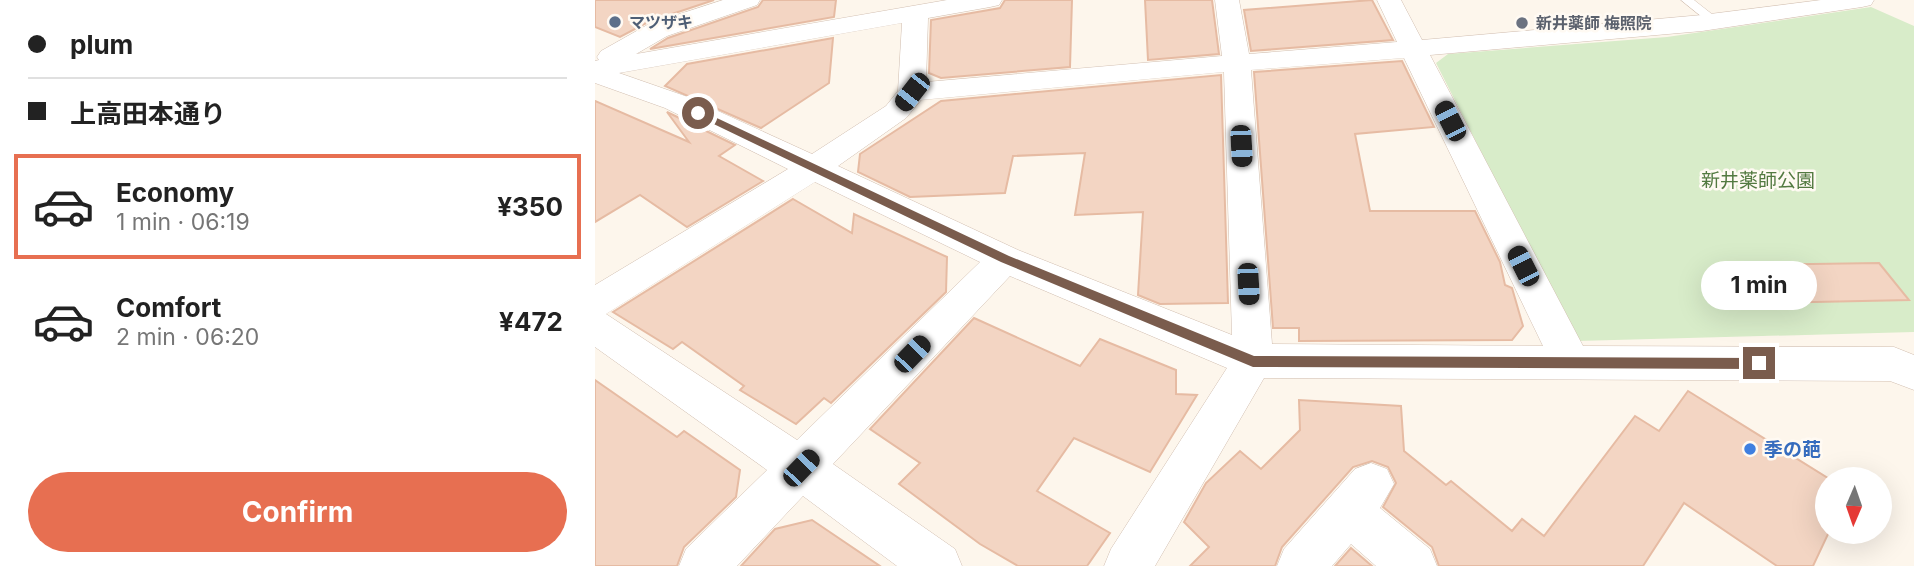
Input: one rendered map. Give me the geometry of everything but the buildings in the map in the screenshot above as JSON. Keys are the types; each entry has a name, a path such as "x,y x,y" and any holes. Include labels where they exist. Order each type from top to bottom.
{"street":[{"path":"668,0 685,21"},
{"path":"595,70 658,30 748,0"},
{"path":"595,70 990,0"},
{"path":"1128,566 1253,362 1237,64 1227,0"},
{"path":"1389,0 1571,362"},
{"path":"912,92 1072,75 1237,64 1716,22 1862,0"},
{"path":"595,303 815,167 896,112 912,92 915,15"},
{"path":"595,70 675,102 1005,259 1253,362 1894,364 1914,373"},
{"path":"703,566 1005,259"},
{"path":"595,326 938,566"},
{"path":"1301,566 1360,497 1413,566"}],"lane":[{"path":"1687,0 1716,22"}],"green space":[{"name":"新井薬師公園","path":"1871,7 1914,26 1914,332 1577,341 1436,63 1448,54 1667,37"}],"place":[{"name":"マツザキ","path":"615,22"},
{"name":"新井薬師 梅照院","path":"1522,23"},
{"name":"季の葩","path":"1750,449"}],"route":[{"path":"698,113 1005,259 1253,362 1759,363"}]}
